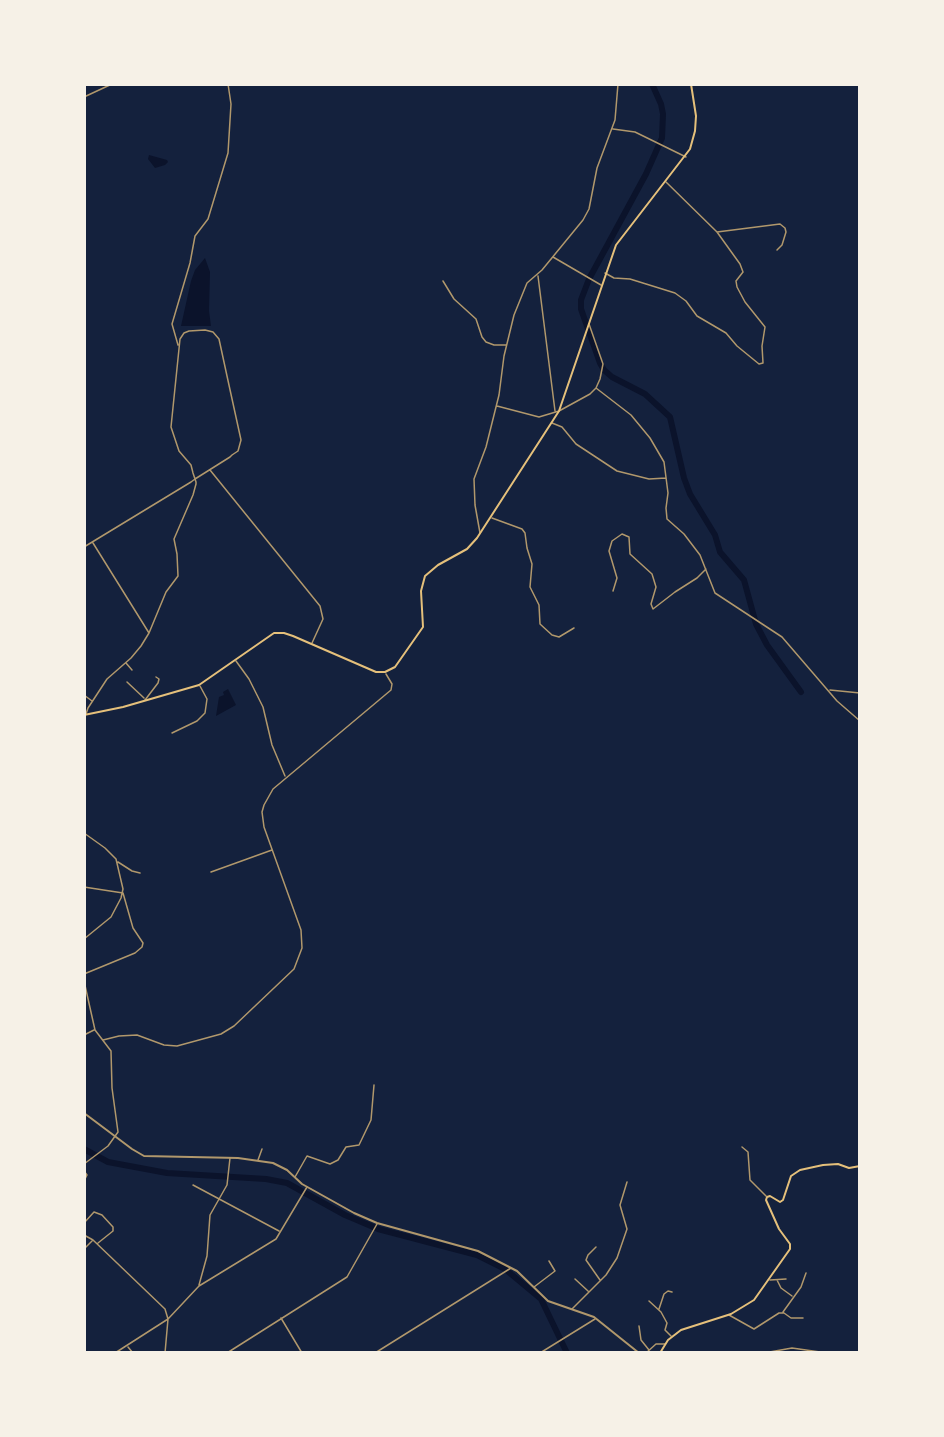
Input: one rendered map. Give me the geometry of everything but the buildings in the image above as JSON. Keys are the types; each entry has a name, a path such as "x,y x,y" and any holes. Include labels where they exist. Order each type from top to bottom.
{"main road":[{"path":"85,715 199,685 274,633 284,633 312,643 376,672 386,672 398,664 422,631 421,586 426,574 467,549 481,534 552,423 613,251 622,235 686,157 693,140 696,126 691,84"},
{"path":"660,1353 671,1337 685,1328 729,1314 754,1300 769,1280 791,1246 779,1228 767,1197 770,1196 780,1202 783,1200 791,1176 800,1170 838,1164 849,1168 860,1166"}],"street":[{"path":"84,97 112,84"},
{"path":"179,348 172,324 190,263 195,236 208,219 228,153 231,104 228,84"},
{"path":"481,534 475,505 474,483 502,383 503,360 514,315 522,301 524,289 583,220 589,209 597,168 615,120 618,84"},
{"path":"612,129 635,132 686,157"},
{"path":"605,273 614,278 630,279 675,293 686,301 698,316 726,333 737,346 761,364 763,363 764,324 741,295 736,281 742,274 742,269 717,232 666,182"},
{"path":"717,232 780,224 786,232 782,245 777,250"},
{"path":"552,256 601,285"},
{"path":"537,274 557,411"},
{"path":"443,281 454,299 476,319 486,342 494,345 507,345"},
{"path":"496,406 539,417 586,397 596,388 602,374 603,363 588,324"},
{"path":"84,547 195,479 210,470 238,451 241,443 220,343 211,331 189,331 180,337 171,427 179,451 191,465 195,479 193,495 174,538 178,576 166,592 149,633 138,650 107,679 85,715"},
{"path":"596,388 627,412 648,435 666,466 667,519 691,542 706,568 717,595 782,637 837,701 860,721"},
{"path":"552,423 562,427 576,444 617,471 649,479 667,478"},
{"path":"210,470 321,608 322,622 312,643"},
{"path":"491,518 525,533 526,548 532,564 530,587 539,605 540,624 555,637 560,637 573,628"},
{"path":"613,591 616,578 609,551 612,541 622,534 629,537 630,554 652,574 656,587 651,604 653,609 675,591 697,578 706,568"},
{"path":"92,542 149,633"},
{"path":"236,660 249,679 263,707 272,745 286,778"},
{"path":"126,663 132,670"},
{"path":"103,1040 137,1035 177,1046 221,1034 234,1026 294,969 302,948 302,930 264,827 263,809 268,795 286,778 391,690 392,684 386,672"},
{"path":"127,682 145,700 158,682 159,679 156,677"},
{"path":"172,733 199,719 205,713 207,699 199,685"},
{"path":"829,690 860,693"},
{"path":"84,695 92,701"},
{"path":"84,833 105,848 117,862 133,928 143,943 133,954 84,974"},
{"path":"211,872 272,850"},
{"path":"117,862 140,873"},
{"path":"84,887 123,893"},
{"path":"84,939 109,920 123,893"},
{"path":"84,981 95,1030 111,1053 112,1088 118,1132 107,1148 84,1164"},
{"path":"84,1035 95,1030"},
{"path":"294,1178 307,1156 330,1164 338,1160 346,1147 359,1145 371,1120 374,1085"},
{"path":"84,1113 136,1152 149,1157 230,1158 276,1164 307,1187 344,1209 377,1223 474,1249 512,1268 548,1301 596,1318 639,1353"},
{"path":"742,1147 748,1152 750,1180 767,1197"},
{"path":"258,1160 262,1149"},
{"path":"199,1286 207,1256 209,1221 227,1185 230,1158"},
{"path":"84,1171 87,1176 84,1181"},
{"path":"572,1310 600,1281 617,1258 627,1229 620,1206 627,1182"},
{"path":"193,1185 281,1233"},
{"path":"115,1353 168,1319 199,1286 276,1239 307,1187"},
{"path":"84,1223 94,1212 102,1215 113,1227 113,1230 97,1244"},
{"path":"227,1353 347,1277 377,1223"},
{"path":"84,1235 93,1240 165,1309 168,1319 165,1353"},
{"path":"84,1249 93,1240"},
{"path":"596,1248 586,1260 600,1281"},
{"path":"533,1288 555,1271 549,1261"},
{"path":"375,1353 512,1268"},
{"path":"729,1314 754,1329 774,1315 783,1312 801,1287 806,1273"},
{"path":"575,1279 589,1292"},
{"path":"769,1280 786,1279"},
{"path":"777,1281 781,1288 793,1297"},
{"path":"659,1310 664,1294 668,1291 672,1292"},
{"path":"649,1301 659,1310 667,1323 665,1330 671,1337"},
{"path":"783,1312 791,1318 803,1318"},
{"path":"281,1318 302,1353"},
{"path":"540,1353 596,1318"},
{"path":"639,1326 642,1342 649,1350"},
{"path":"646,1353 656,1344 665,1344"},
{"path":"128,1346 133,1353"},
{"path":"764,1353 796,1348 827,1353"}],"water":[{"path":"149,155 168,162 155,168 148,159"},
{"path":"205,258 210,272 211,326 181,326 191,281 195,270"},
{"path":"228,689 236,705 216,716 219,697 224,695 223,692"}],"waterway":[{"path":"652,84 663,114 662,138 646,174 589,279 581,300 581,309 604,370 612,377 645,394 670,417 690,494 715,535 720,552 744,580 756,624 767,645 801,692"},
{"path":"84,1149 108,1162 167,1173 266,1179 287,1183 345,1215 378,1229 477,1255 505,1269 541,1299 567,1353"}]}
